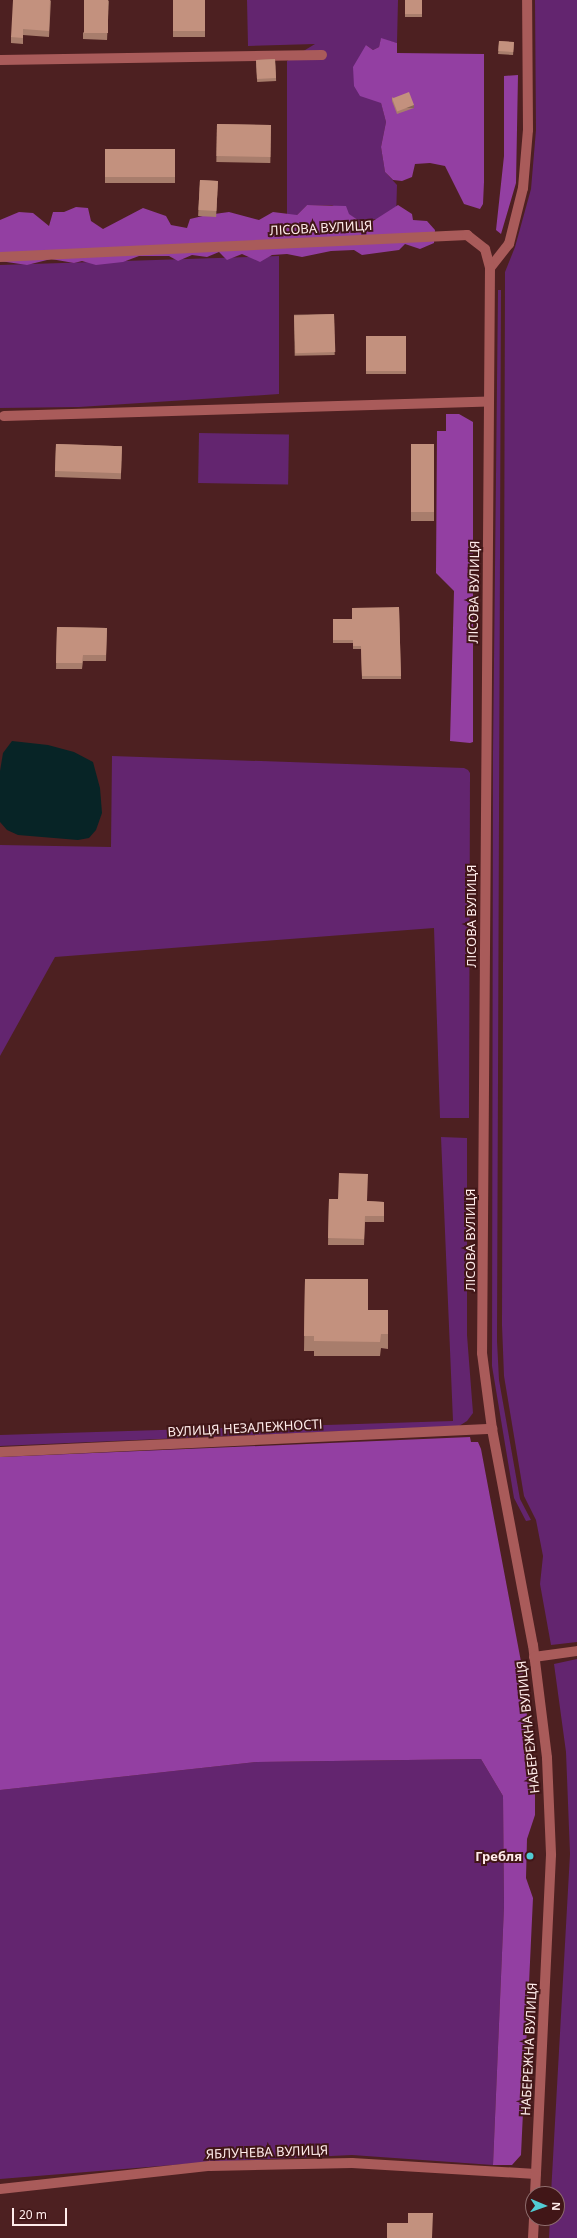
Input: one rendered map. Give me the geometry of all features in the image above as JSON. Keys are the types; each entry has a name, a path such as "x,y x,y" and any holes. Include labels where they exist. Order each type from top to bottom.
{"street":[{"path":"490,268 509,244 523,188 528,130 528,0"},
{"path":"0,60 322,55"},
{"name":"ЛІСОВА ВУЛИЦЯ","path":"0,257 467,235 485,249 490,268 482,1353 492,1429"},
{"path":"4,416 489,402"},
{"name":"ВУЛИЦЯ НЕЗАЛЕЖНОСТІ","path":"0,1452 492,1429"},
{"name":"НАБЕРЕЖНА ВУЛИЦЯ","path":"492,1429 534,1657 547,1758 551,1855 535,2186"},
{"path":"534,1657 577,1651"},
{"name":"ЯБЛУНЕВА ВУЛИЦЯ","path":"0,2189 210,2166 352,2163 536,2174"},
{"path":"532,2238 533,2226"}],"shaded area":[{"path":"247,0 398,0 397,43 381,39 379,47 373,50 366,45 386,122 381,147 385,172 397,185 396,218 358,220 332,205 307,205 297,215 287,215 287,61 315,44 248,46"},
{"path":"535,0 577,0 577,1642 551,1645 540,1584 543,1556 536,1520 524,1496 504,1376 502,1325 505,272 515,247 531,189 536,130"},
{"path":"381,38 397,43 397,53 484,54 484,182 483,204 480,209 464,204 445,166 430,163 415,164 412,177 402,181 393,180 385,172 381,147 386,122 381,103 360,96 354,86 353,67 366,45 373,50 379,47"},
{"path":"518,75 516,183 501,234 496,230 504,156 504,76"},
{"path":"307,205 346,206 349,214 358,220 373,221 398,205 412,214 413,220 427,221 435,230 434,243 420,249 405,244 399,250 362,255 354,250 331,251 302,257 287,254 272,255 260,262 242,254 227,260 219,252 207,257 192,255 178,261 169,256 139,256 123,262 96,265 82,261 74,263 51,259 27,265 0,261 0,220 19,212 33,213 49,226 53,212 64,212 76,207 88,208 91,221 103,229 143,208 166,216 171,225 187,228 190,219 207,215 229,212 259,220 273,212 297,215"},
{"path":"279,256 279,394 79,407 0,408 0,265"},
{"path":"498,290 501,290 497,1341 499,1380 520,1499 531,1520 526,1521 514,1498 492,1366 493,754"},
{"path":"446,414 459,414 473,422 473,742 470,743 450,741 454,591 436,573 437,431 446,431"},
{"path":"199,433 289,435 288,485 198,483"},
{"path":"112,756 464,768 468,770 470,773 469,1118 440,1118 434,928 55,957 0,1056 0,845 111,847"},
{"path":"441,1137 467,1138 467,1335 473,1413 467,1421 459,1426 0,1446 0,1435 453,1421"},
{"path":"470,1437 471,1442 478,1442 481,1449 522,1667 535,1795 535,1815 527,1839 526,1878 533,1898 521,2155 512,2165 493,2165 504,1906 503,1796 481,1759 257,1762 0,1790 0,1457"},
{"path":"577,1659 577,2238 549,2238 550,2226 565,2226 565,2186 551,2186 570,1854 566,1752 554,1664"},
{"path":"481,1759 503,1796 504,1906 493,2165 352,2155 210,2162 0,2179 0,1790 257,1762"}],"water":[{"path":"12,741 48,745 74,752 93,762 100,788 102,813 96,830 89,838 78,840 18,835 7,830 0,822 0,771 3,753"}],"building":[{"path":"13,0 50,0 49,31 23,29 23,38 11,37"},
{"path":"84,0 108,0 108,33 84,33"},
{"path":"173,0 205,0 205,31 173,31"},
{"path":"405,0 422,0 422,14 405,14"},
{"path":"499,41 514,42 513,52 498,51"},
{"path":"275,59 276,78 257,79 256,60"},
{"path":"409,92 414,105 397,112 392,98"},
{"path":"217,124 271,125 270,157 216,156"},
{"path":"105,149 175,149 175,177 105,177"},
{"path":"200,180 218,181 216,211 198,210"},
{"path":"334,314 335,352 295,353 294,315"},
{"path":"366,336 406,336 406,371 366,371"},
{"path":"56,444 122,446 121,473 55,471"},
{"path":"411,444 434,444 434,512 411,512"},
{"path":"399,607 401,676 362,676 361,646 353,646 353,640 333,640 333,619 352,619 352,608"},
{"path":"57,627 107,628 106,655 83,655 82,663 56,663"},
{"path":"339,1173 368,1174 367,1201 384,1202 384,1216 365,1216 364,1239 328,1238 329,1199 338,1199"},
{"path":"305,1279 368,1279 368,1310 388,1310 388,1334 381,1334 380,1342 314,1341 314,1336 304,1336"},
{"path":"408,2213 433,2213 432,2238 387,2238 387,2223 408,2223"}],"place":[{"name":"Гребля","path":"530,1856"}]}
